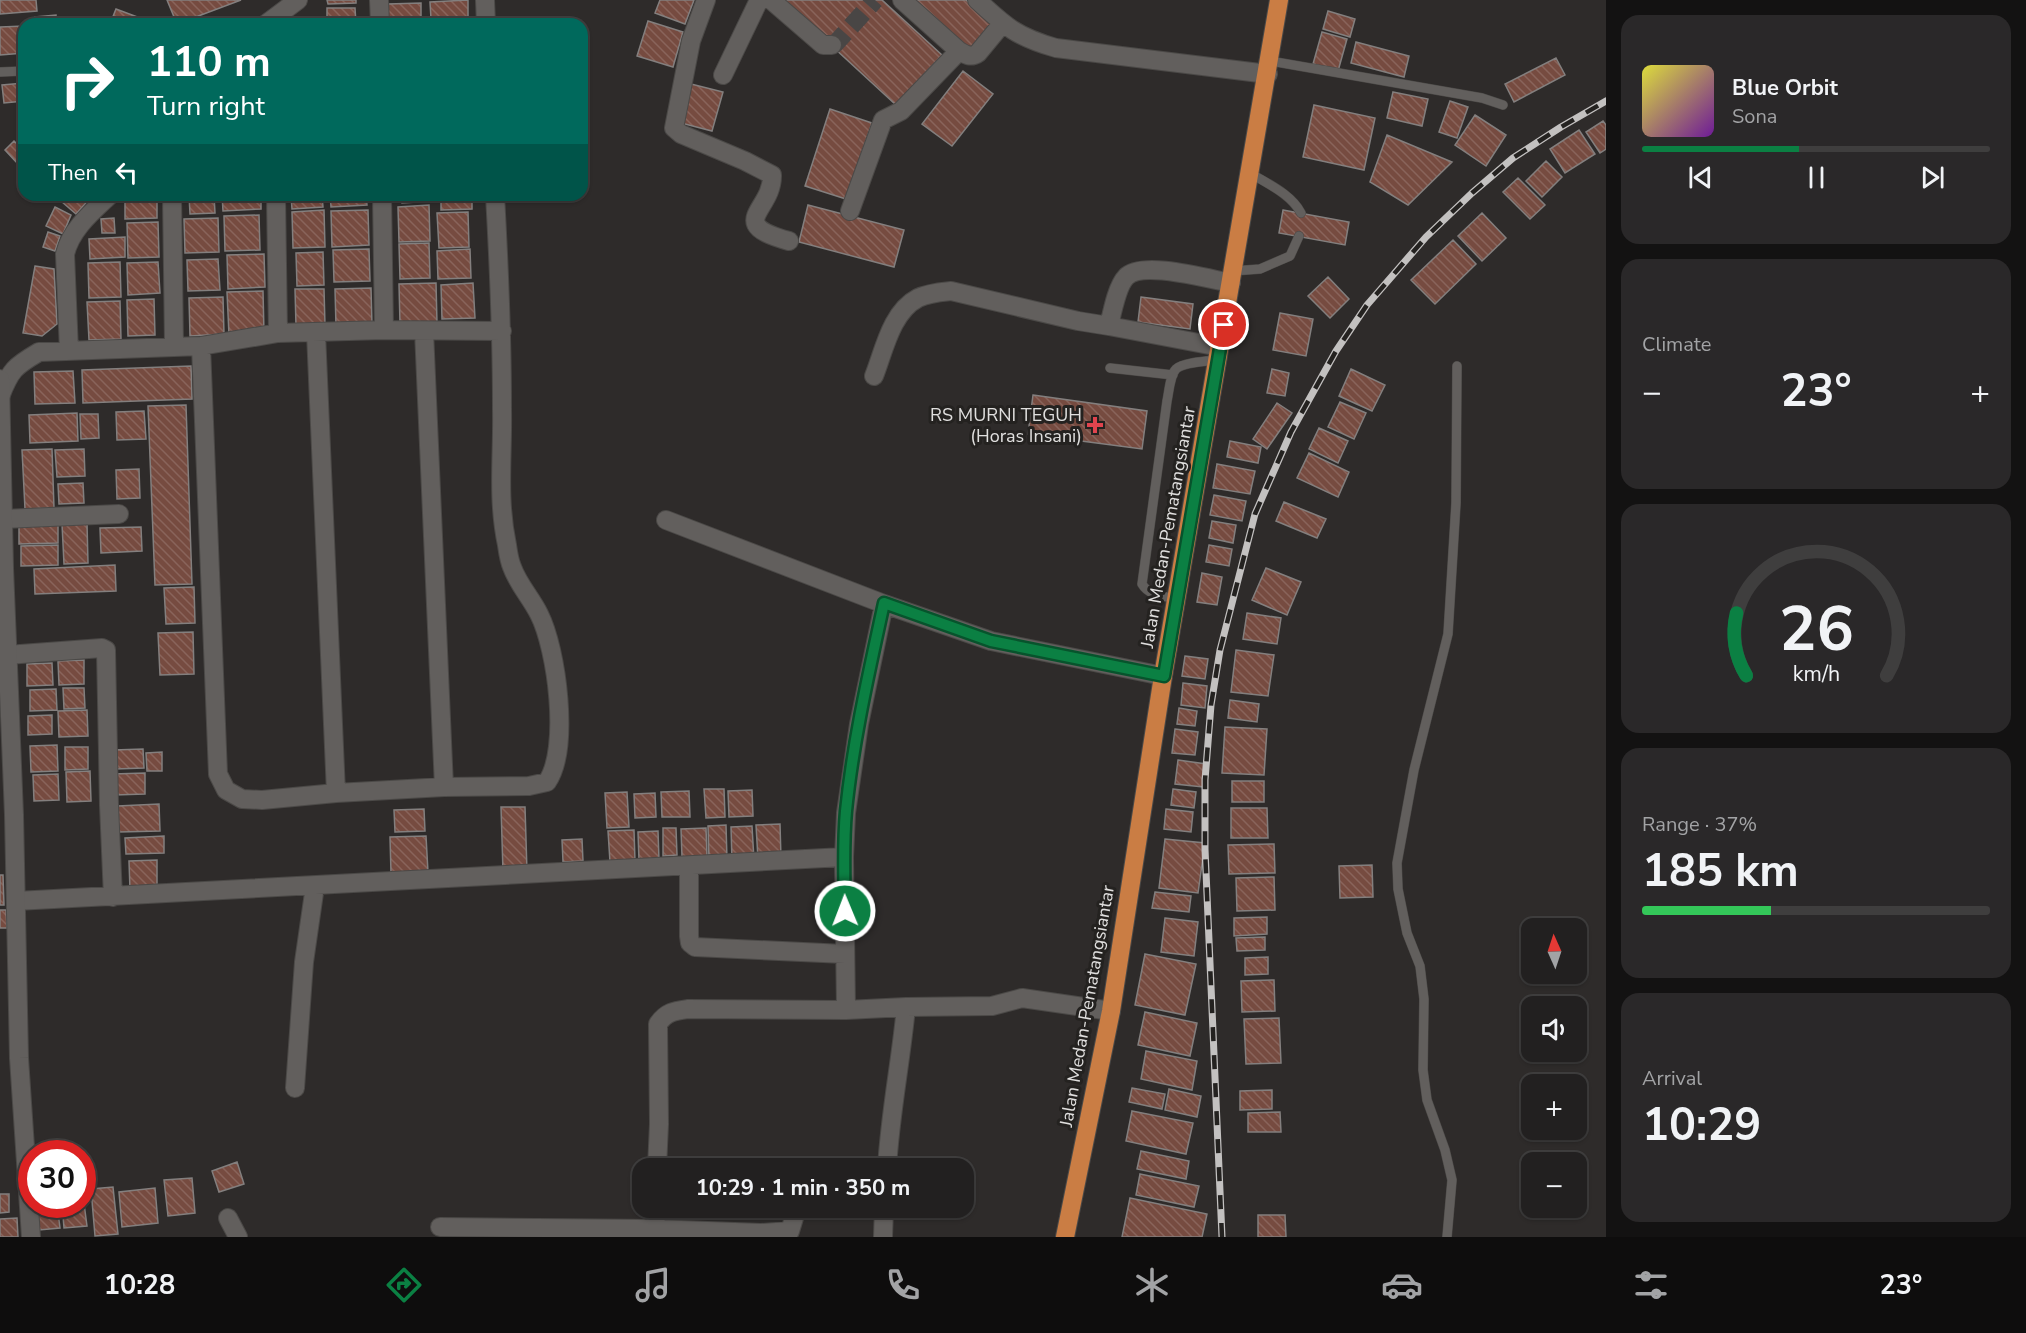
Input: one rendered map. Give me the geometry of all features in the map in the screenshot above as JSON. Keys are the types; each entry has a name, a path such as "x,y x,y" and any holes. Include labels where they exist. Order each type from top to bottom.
{"highway":[{"name":"Jalan Medan-Pematangsiantar","path":"1065,1237 1110,1011 1164,676 1279,0"}],"street":[{"path":"276,18 298,0"},
{"path":"379,0 380,18"},
{"path":"484,0 486,18"},
{"path":"706,0 691,41 674,128 681,134 771,174 771,182 756,222 760,231 789,241"},
{"path":"723,75 759,0"},
{"path":"771,0 823,45 832,45"},
{"path":"902,0 959,51 968,56 978,53 1002,24"},
{"path":"977,0 1016,34 1056,48 1269,68"},
{"path":"850,212 882,120 901,111 959,51"},
{"path":"69,351 65,254 68,240 104,201"},
{"path":"172,201 174,346"},
{"path":"276,201 278,333"},
{"path":"382,201 384,330"},
{"path":"201,346 218,774 226,789 242,799 261,800 336,792 541,785 547,782 554,773 559,748 560,722 554,664 549,642 540,615 512,567 501,517 502,330 495,201"},
{"path":"1108,326 1120,288 1124,279 1131,273 1142,270 1232,277"},
{"path":"874,376 902,311 918,298 951,291 1219,353"},
{"path":"0,397 8,376 19,363 39,352 201,346 278,333 502,330"},
{"path":"424,331 444,787"},
{"path":"316,333 336,792"},
{"path":"0,379 2,538 7,655 7,815 16,901 20,1058 31,1237"},
{"path":"3,519 119,514"},
{"path":"666,520 991,641 1164,676"},
{"path":"846,1010 844,857 846,813 859,724 884,603"},
{"path":"7,655 102,648 106,650 108,805 113,897"},
{"path":"16,901 844,857"},
{"path":"689,866 689,936 690,943 695,946 845,954"},
{"path":"295,1088 304,962 315,886"},
{"path":"657,1158 658,1024 664,1015 673,1011 992,1006 1022,998 1110,1011"},
{"path":"888,1158 889,1130 901,1059 906,1007"},
{"path":"228,1218 237,1237"},
{"path":"655,1233 656,1218"},
{"path":"440,1227 655,1233 761,1233 787,1231 791,1229 794,1218"},
{"path":"883,1237 884,1218"}],"lane":[{"path":"1269,68 1482,98 1503,105"},
{"path":"0,72 18,71"},
{"path":"1250,174 1277,188 1298,206 1301,213"},
{"path":"1232,277 1260,269 1290,256 1299,237"},
{"path":"1177,599 1146,591 1142,584 1165,412 1173,375 1177,368 1219,353"},
{"path":"1447,1237 1452,1180 1445,1149 1427,1100 1424,1070 1424,999 1420,966 1407,933 1398,889 1397,863 1414,770 1448,634 1456,503 1457,366"},
{"path":"1110,368 1173,375"}],"building":[{"path":"0,0 36,0 37,11 0,14"},
{"path":"167,0 241,0 193,18 174,18"},
{"path":"327,0 356,0 356,3 328,4"},
{"path":"468,0 468,17 431,18 430,2"},
{"path":"660,0 694,0 685,24 655,13"},
{"path":"782,0 882,0 942,55 896,105"},
{"path":"912,0 966,0 993,25 968,51"},
{"path":"421,3 421,18 388,18 388,4"},
{"path":"327,8 355,8 356,18 327,18"},
{"path":"116,9 140,18 112,18"},
{"path":"1328,11 1355,19 1350,37 1323,29"},
{"path":"56,15 56,18 35,17"},
{"path":"648,21 683,32 673,67 637,56"},
{"path":"18,26 18,54 0,55 0,27"},
{"path":"1322,32 1347,39 1338,71 1313,64"},
{"path":"1356,42 1409,56 1404,77 1351,63"},
{"path":"1556,58 1565,75 1514,102 1505,84"},
{"path":"963,71 993,94 952,146 922,124"},
{"path":"18,84 18,102 4,103 2,85"},
{"path":"691,84 723,92 712,131 681,123"},
{"path":"1393,92 1428,99 1422,126 1387,118"},
{"path":"1450,101 1468,107 1457,138 1439,132"},
{"path":"1314,105 1375,118 1364,170 1303,157"},
{"path":"830,109 872,123 846,199 805,186"},
{"path":"1475,115 1506,135 1486,166 1455,145"},
{"path":"1603,121 1606,125 1606,149 1600,153 1586,132"},
{"path":"1579,130 1595,154 1565,173 1550,149"},
{"path":"1387,135 1452,162 1408,205 1370,182"},
{"path":"14,141 18,145 18,164 5,150"},
{"path":"1546,161 1562,177 1542,197 1526,181"},
{"path":"1518,178 1545,205 1530,219 1503,192"},
{"path":"61,201 88,201 76,214"},
{"path":"125,201 157,201 157,218 125,219"},
{"path":"189,201 214,201 215,213 190,214"},
{"path":"222,201 261,201 261,209 223,211"},
{"path":"291,201 322,201 323,207 292,209"},
{"path":"330,201 367,201 367,205 331,207"},
{"path":"402,201 432,201 402,203"},
{"path":"441,201 472,201 472,209 441,210"},
{"path":"429,205 430,241 399,242 398,207"},
{"path":"808,205 904,230 894,267 799,242"},
{"path":"55,207 71,215 63,234 46,226"},
{"path":"324,210 325,247 293,248 292,212"},
{"path":"368,210 369,245 332,247 331,211"},
{"path":"1283,210 1349,222 1345,245 1279,233"},
{"path":"468,212 469,247 439,248 437,213"},
{"path":"1482,213 1506,238 1482,261 1458,236"},
{"path":"259,215 260,250 225,251 224,216"},
{"path":"114,218 115,233 102,233 101,219"},
{"path":"218,218 219,252 185,253 184,219"},
{"path":"158,222 159,257 128,258 127,223"},
{"path":"48,232 60,236 55,251 43,247"},
{"path":"125,237 125,257 90,259 89,239"},
{"path":"1453,240 1476,264 1435,304 1411,280"},
{"path":"429,243 430,278 400,279 399,244"},
{"path":"369,249 370,281 334,282 333,250"},
{"path":"470,249 471,278 438,279 437,251"},
{"path":"323,252 324,285 297,286 296,253"},
{"path":"264,254 265,287 228,289 227,255"},
{"path":"218,259 220,290 188,291 187,260"},
{"path":"120,262 121,297 89,298 88,263"},
{"path":"158,262 160,293 128,295 127,263"},
{"path":"35,266 54,269 57,324 42,336 23,333"},
{"path":"1328,277 1349,299 1330,318 1308,296"},
{"path":"436,283 437,323 400,324 399,284"},
{"path":"473,283 475,318 442,319 441,285"},
{"path":"371,288 372,325 336,326 335,289"},
{"path":"295,289 324,289 325,325 296,326"},
{"path":"263,291 264,333 229,335 227,292"},
{"path":"223,297 224,334 190,336 189,298"},
{"path":"1141,297 1193,304 1190,329 1138,322"},
{"path":"154,299 155,335 128,336 127,300"},
{"path":"120,301 121,339 89,340 87,302"},
{"path":"1280,313 1313,319 1306,356 1273,350"},
{"path":"191,366 192,399 83,403 82,370"},
{"path":"1272,369 1289,373 1285,396 1267,393"},
{"path":"1351,369 1385,385 1372,411 1339,396"},
{"path":"73,371 75,403 35,404 34,372"},
{"path":"1033,395 1147,411 1142,449 1028,434"},
{"path":"1340,402 1366,413 1354,439 1328,427"},
{"path":"1277,403 1292,413 1267,449 1253,439"},
{"path":"186,405 192,584 155,585 148,406"},
{"path":"144,411 146,439 117,440 116,412"},
{"path":"77,413 78,441 30,443 29,415"},
{"path":"80,414 98,414 99,438 81,439"},
{"path":"1319,428 1348,441 1338,463 1309,449"},
{"path":"1230,441 1261,447 1258,463 1227,457"},
{"path":"52,449 54,508 25,509 22,450"},
{"path":"84,449 85,476 57,477 55,450"},
{"path":"1309,453 1349,472 1338,497 1297,478"},
{"path":"1217,464 1255,471 1250,494 1213,488"},
{"path":"139,469 140,498 117,499 116,470"},
{"path":"83,483 84,503 59,504 58,484"},
{"path":"1214,495 1246,501 1242,521 1210,515"},
{"path":"1284,502 1326,519 1317,538 1276,521"},
{"path":"1212,521 1236,525 1233,543 1209,538"},
{"path":"58,522 58,543 19,544 19,524"},
{"path":"87,523 88,563 64,564 62,524"},
{"path":"141,527 142,551 101,553 100,528"},
{"path":"58,545 58,565 21,566 21,546"},
{"path":"1209,545 1232,549 1229,566 1206,562"},
{"path":"115,565 116,591 35,594 34,569"},
{"path":"1266,568 1301,582 1287,615 1252,600"},
{"path":"1202,573 1222,577 1217,605 1197,602"},
{"path":"194,587 195,623 166,624 164,588"},
{"path":"1247,613 1281,618 1277,644 1243,639"},
{"path":"193,632 194,674 160,675 158,633"},
{"path":"1236,650 1274,655 1268,696 1231,692"},
{"path":"1185,656 1208,659 1205,679 1182,676"},
{"path":"84,660 84,684 59,685 58,661"},
{"path":"52,663 53,685 27,686 27,664"},
{"path":"1183,683 1207,686 1205,708 1181,705"},
{"path":"63,688 84,688 85,708 64,709"},
{"path":"56,689 57,710 30,711 30,690"},
{"path":"1230,700 1259,704 1257,722 1228,718"},
{"path":"1179,708 1197,711 1195,726 1177,724"},
{"path":"87,710 88,736 59,737 58,711"},
{"path":"52,715 52,734 28,735 28,716"},
{"path":"1225,727 1267,729 1264,775 1222,773"},
{"path":"1175,729 1198,732 1195,755 1172,753"},
{"path":"57,745 58,771 31,772 30,746"},
{"path":"65,747 88,747 88,769 65,770"},
{"path":"143,749 144,768 115,769 114,750"},
{"path":"162,752 162,771 147,771 146,753"},
{"path":"1178,760 1206,764 1203,787 1175,784"},
{"path":"90,771 91,801 67,802 66,772"},
{"path":"145,773 145,794 114,795 113,774"},
{"path":"58,774 59,800 34,801 33,775"},
{"path":"1232,781 1264,781 1264,802 1232,802"},
{"path":"704,789 724,789 725,817 706,818"},
{"path":"1173,789 1196,792 1194,808 1171,805"},
{"path":"752,790 753,816 729,817 728,791"},
{"path":"689,791 690,817 662,817 661,792"},
{"path":"627,792 629,827 607,828 605,793"},
{"path":"655,793 656,817 635,818 634,794"},
{"path":"159,804 160,831 119,832 118,806"},
{"path":"501,807 525,807 527,871 503,872"},
{"path":"1231,808 1267,808 1268,838 1231,838"},
{"path":"424,809 425,831 395,832 394,810"},
{"path":"1166,809 1193,812 1191,832 1164,829"},
{"path":"780,824 781,858 758,859 756,825"},
{"path":"726,825 727,859 709,859 708,826"},
{"path":"752,826 754,860 732,861 731,827"},
{"path":"663,828 676,828 677,855 663,856"},
{"path":"706,828 707,856 682,857 681,829"},
{"path":"634,830 635,861 610,862 608,831"},
{"path":"658,831 659,860 639,861 638,832"},
{"path":"164,836 164,853 126,854 125,838"},
{"path":"426,836 428,872 391,873 390,837"},
{"path":"582,839 583,861 563,862 562,840"},
{"path":"1165,839 1205,843 1198,893 1159,888"},
{"path":"1274,844 1275,873 1229,874 1228,845"},
{"path":"157,860 157,889 130,890 129,861"},
{"path":"1372,865 1373,897 1340,898 1339,866"},
{"path":"0,875 3,875 4,905 0,905"},
{"path":"1274,877 1275,910 1237,911 1236,878"},
{"path":"1155,892 1191,896 1189,912 1152,908"},
{"path":"0,910 6,910 7,928 0,928"},
{"path":"1267,917 1267,934 1234,936 1234,918"},
{"path":"1165,918 1198,922 1194,956 1161,952"},
{"path":"1265,937 1265,950 1237,951 1236,938"},
{"path":"1145,954 1196,964 1185,1015 1135,1005"},
{"path":"1268,957 1268,974 1245,975 1245,958"},
{"path":"1274,980 1275,1011 1242,1012 1241,981"},
{"path":"1145,1012 1197,1023 1190,1056 1138,1045"},
{"path":"1279,1018 1281,1063 1246,1064 1244,1019"},
{"path":"1146,1051 1197,1061 1192,1090 1141,1079"},
{"path":"1132,1088 1165,1094 1162,1109 1129,1102"},
{"path":"1169,1089 1201,1096 1197,1117 1165,1110"},
{"path":"1272,1090 1272,1109 1240,1110 1240,1091"},
{"path":"1132,1111 1193,1123 1186,1154 1126,1141"},
{"path":"1280,1112 1281,1132 1248,1132 1248,1113"},
{"path":"1141,1151 1189,1161 1186,1179 1137,1169"},
{"path":"237,1162 244,1184 219,1192 212,1171"},
{"path":"1140,1174 1199,1186 1194,1207 1136,1195"},
{"path":"192,1178 195,1213 168,1216 164,1180"},
{"path":"113,1187 118,1234 95,1236 93,1218 96,1218 96,1189"},
{"path":"155,1188 158,1223 122,1227 119,1192"},
{"path":"0,1194 9,1194 9,1212 0,1213"},
{"path":"1130,1198 1207,1214 1202,1237 1122,1237"},
{"path":"1258,1215 1285,1215 1286,1237 1258,1237"},
{"path":"17,1218 18,1237 0,1237 0,1219"},
{"path":"38,1218 59,1218 60,1228 39,1230"},
{"path":"63,1218 86,1218 87,1226 64,1228"}],"tunnel":[{"path":"832,45 875,0"}],"railway":[{"path":"1222,1237 1205,849 1205,780 1211,705 1220,650 1255,514 1291,432 1336,351 1367,305 1426,237 1513,158 1606,101"}],"place":[{"name":"RS MURNI TEGUH (Horas Insani)","path":"1095,425"}],"route":[{"path":"845,911 846,813 859,724 884,603 991,641 1164,676 1224,325"}]}
